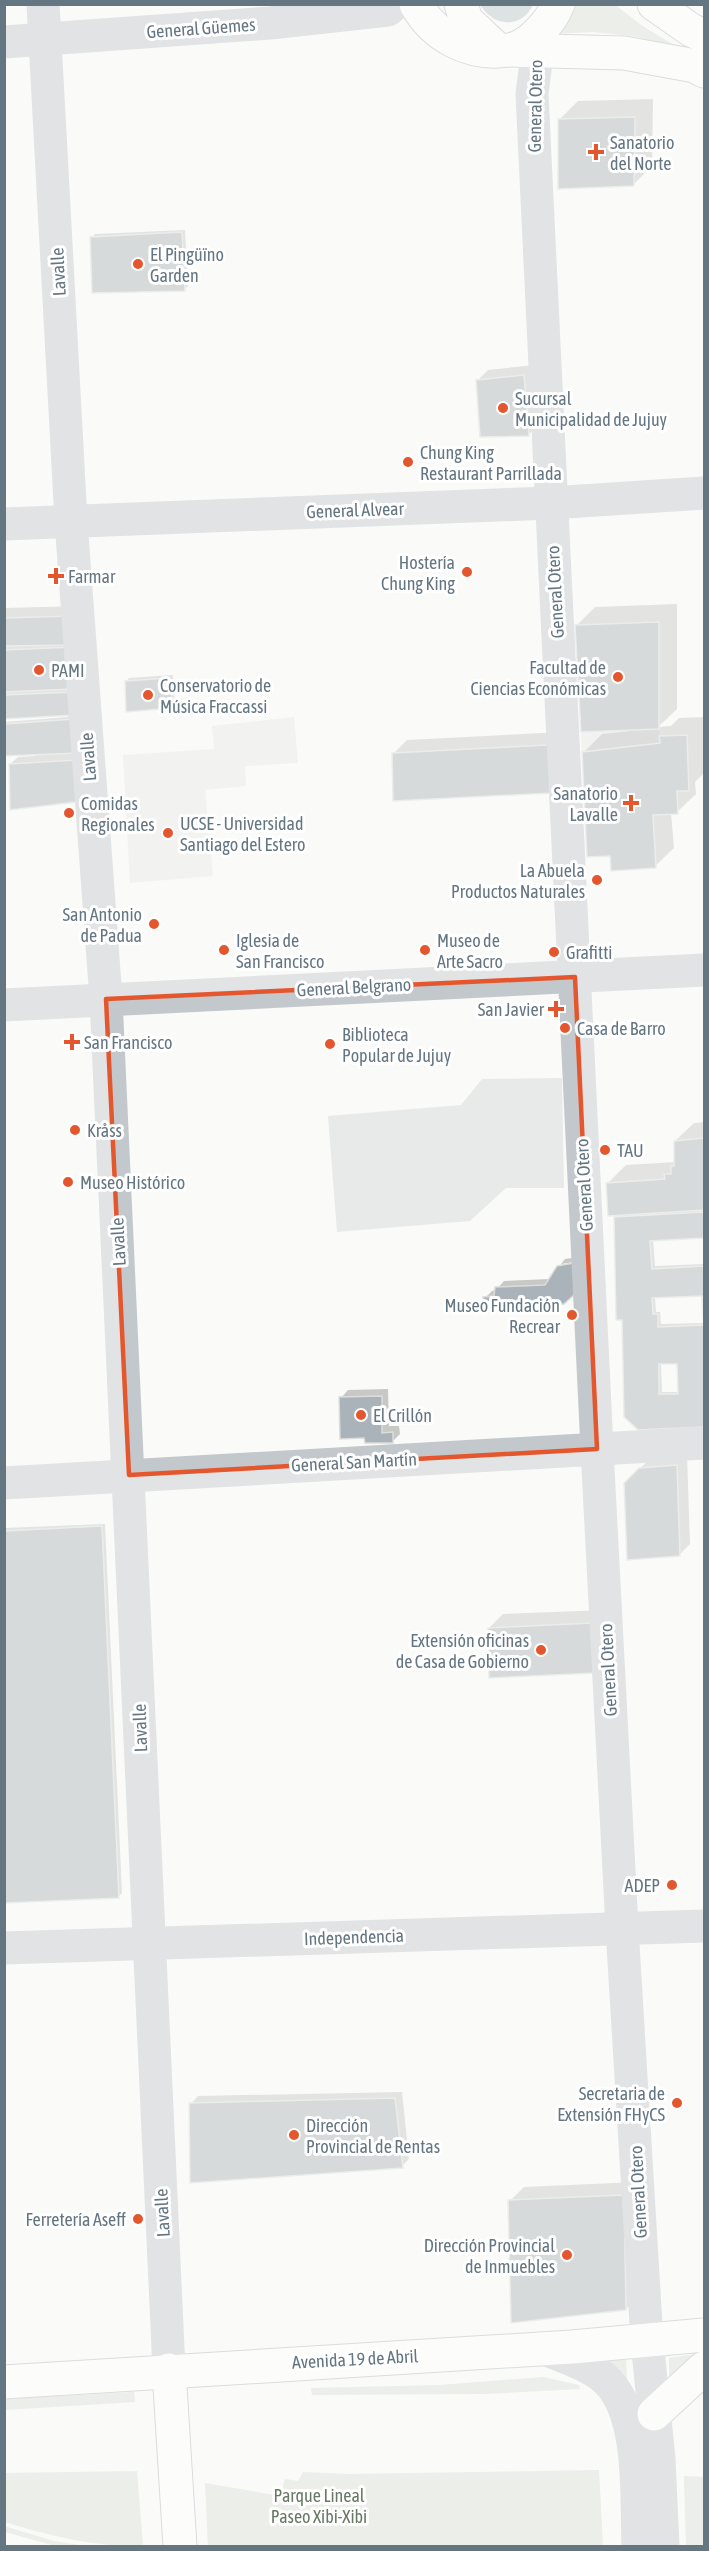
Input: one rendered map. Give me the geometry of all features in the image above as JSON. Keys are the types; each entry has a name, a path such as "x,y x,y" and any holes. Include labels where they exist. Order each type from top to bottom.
{"main road":[{"path":"416,4 426,22 440,35 457,44 529,37"},
{"path":"461,4 466,20 529,37 694,66 705,71"},
{"path":"654,4 700,33"},
{"name":"Avenida 19 de Abril","path":"4,2382 647,2341 705,2335"},
{"path":"654,2414 705,2368"},
{"name":"Lavalle","path":"170,2370 180,2547"}],"street":[{"name":"Lavalle","path":"43,4 71,521 106,999 170,2370"},
{"name":"General Güemes","path":"4,42 274,14 388,10 395,4"},
{"name":"General Otero","path":"529,37 550,503 622,1928 647,2341 654,2414 647,2460"},
{"name":"General Alvear","path":"4,524 550,503 705,492"},
{"name":"General Belgrano","path":"4,1005 705,970"},
{"name":"General San Martín","path":"4,1483 705,1443"},
{"name":"Independencia","path":"4,1948 705,1926"},
{"path":"542,2348 590,2368 605,2379 619,2395 647,2460 663,2547"},
{"path":"638,2547 647,2460"}],"highlighted area":[{"path":"575,977 597,1449 129,1475 106,999"}],"shaded area":[{"path":"533,5 522,18 507,22 493,18 481,6"},
{"name":"UCSE - Universidad Santiago del Estero","path":"294,717 298,763 245,766 246,786 205,790 213,876 130,883 123,755 214,749 212,726"},
{"path":"659,729 660,743 582,752 581,732"},
{"path":"562,1078 564,1188 506,1188 470,1221 337,1232 328,1116 461,1105 482,1079"}],"green space":[{"path":"577,5 615,5 644,27 676,46 632,36 593,32 550,34"},
{"path":"696,2354 669,2385 669,2358"},
{"path":"626,2359 627,2382 599,2361"},
{"path":"543,2377 579,2385 580,2389 486,2394 312,2395 311,2388 440,2385"},
{"path":"134,2392 135,2402 5,2410 5,2399"},
{"name":"Parque Lineal Paseo Xibi-Xibi","path":"599,2470 603,2546 208,2546 205,2483 280,2496 285,2479 298,2481 303,2472 349,2474"},
{"path":"137,2471 143,2546 108,2545 73,2540 5,2522 5,2473"},
{"path":"684,2476 704,2477 704,2546 686,2546"},
{"path":"4,2526 54,2541 86,2546 55,2546 5,2532"}],"building":[{"name":"Sanatorio del Norte","path":"635,117 634,186 558,189 558,119"},
{"name":"El Pingüïno Garden","path":"182,232 185,291 92,293 90,237"},
{"name":"Sucursal Municipalidad de Jujuy","path":"524,375 529,436 480,437 476,380"},
{"path":"72,616 73,645 4,646 4,618"},
{"name":"Facultad de Ciencias Económicas","path":"659,622 659,729 581,732 575,625"},
{"name":"PAMI","path":"73,647 74,689 4,692 4,650"},
{"name":"Conservatorio de Música Fraccassi","path":"170,678 173,708 126,712 125,681"},
{"path":"74,692 76,715 4,719 4,695"},
{"path":"75,719 79,753 4,756 4,724"},
{"name":"Sanatorio Lavalle","path":"687,735 689,791 677,791 678,814 653,815 656,868 611,871 610,856 587,857 582,752 660,743 659,736"},
{"path":"548,745 551,793 393,801 392,753"},
{"path":"76,760 76,802 10,810 9,764"},
{"path":"704,1138 704,1210 608,1216 606,1183 665,1179 664,1174 671,1174 671,1166 674,1166 674,1141"},
{"path":"704,1212 704,1238 650,1241 652,1269 704,1266 704,1325 704,1427 638,1430 624,1417 622,1320 616,1320 614,1217","holes":["702,1296 704,1325 658,1327 658,1314 653,1314 652,1298","659,1364 677,1364 678,1394 659,1394"]},
{"path":"574,1263 575,1294 564,1304 484,1313 483,1297 494,1296 495,1287 545,1285 557,1266"},
{"name":"El Crillón","path":"382,1396 382,1433 393,1432 393,1443 365,1443 364,1438 340,1439 339,1397"},
{"path":"677,1465 680,1556 627,1560 624,1483 639,1468"},
{"path":"102,1526 119,1898 4,1903 4,1531"},
{"name":"Extensión oficinas de Casa de Gobierno","path":"593,1623 595,1673 489,1678 488,1628"},
{"name":"Dirección Provincial de Rentas","path":"395,2098 403,2168 190,2183 189,2103"},
{"name":"Dirección Provincial de Inmuebles","path":"624,2195 626,2310 511,2323 508,2200"}],"place":[{"name":"Sanatorio del Norte","path":"596,152"},
{"name":"El Pingüïno Garden","path":"138,264"},
{"name":"Sucursal Municipalidad de Jujuy","path":"503,408"},
{"name":"Chung King Restaurant Parrillada","path":"408,462"},
{"name":"Hostería Chung King","path":"467,572"},
{"name":"Farmar","path":"56,576"},
{"name":"PAMI","path":"39,670"},
{"name":"Facultad de Ciencias Económicas","path":"618,677"},
{"name":"Conservatorio de Música Fraccassi","path":"148,695"},
{"name":"Sanatorio Lavalle","path":"631,803"},
{"name":"Comidas Regionales","path":"69,813"},
{"name":"UCSE - Universidad Santiago del Estero","path":"168,833"},
{"name":"La Abuela Productos Naturales","path":"597,880"},
{"name":"San Antonio de Padua","path":"154,924"},
{"name":"Iglesia de San Francisco","path":"224,950"},
{"name":"Museo de Arte Sacro","path":"425,950"},
{"name":"Grafitti","path":"554,952"},
{"name":"San Javier","path":"556,1009"},
{"name":"Casa de Barro","path":"565,1028"},
{"name":"San Francisco","path":"72,1042"},
{"name":"Biblioteca Popular de Jujuy","path":"330,1044"},
{"name":"Kråss","path":"75,1130"},
{"name":"TAU","path":"605,1150"},
{"name":"Museo Histórico","path":"68,1182"},
{"name":"Museo Fundación Recrear","path":"572,1315"},
{"name":"El Crillón","path":"361,1415"},
{"name":"Extensión oficinas de Casa de Gobierno","path":"541,1650"},
{"name":"ADEP","path":"672,1885"},
{"name":"Secretaria de Extensión FHyCS","path":"677,2103"},
{"name":"Dirección Provincial de Rentas","path":"294,2135"},
{"name":"Ferretería Aseff","path":"138,2219"},
{"name":"Dirección Provincial de Inmuebles","path":"567,2255"}]}
